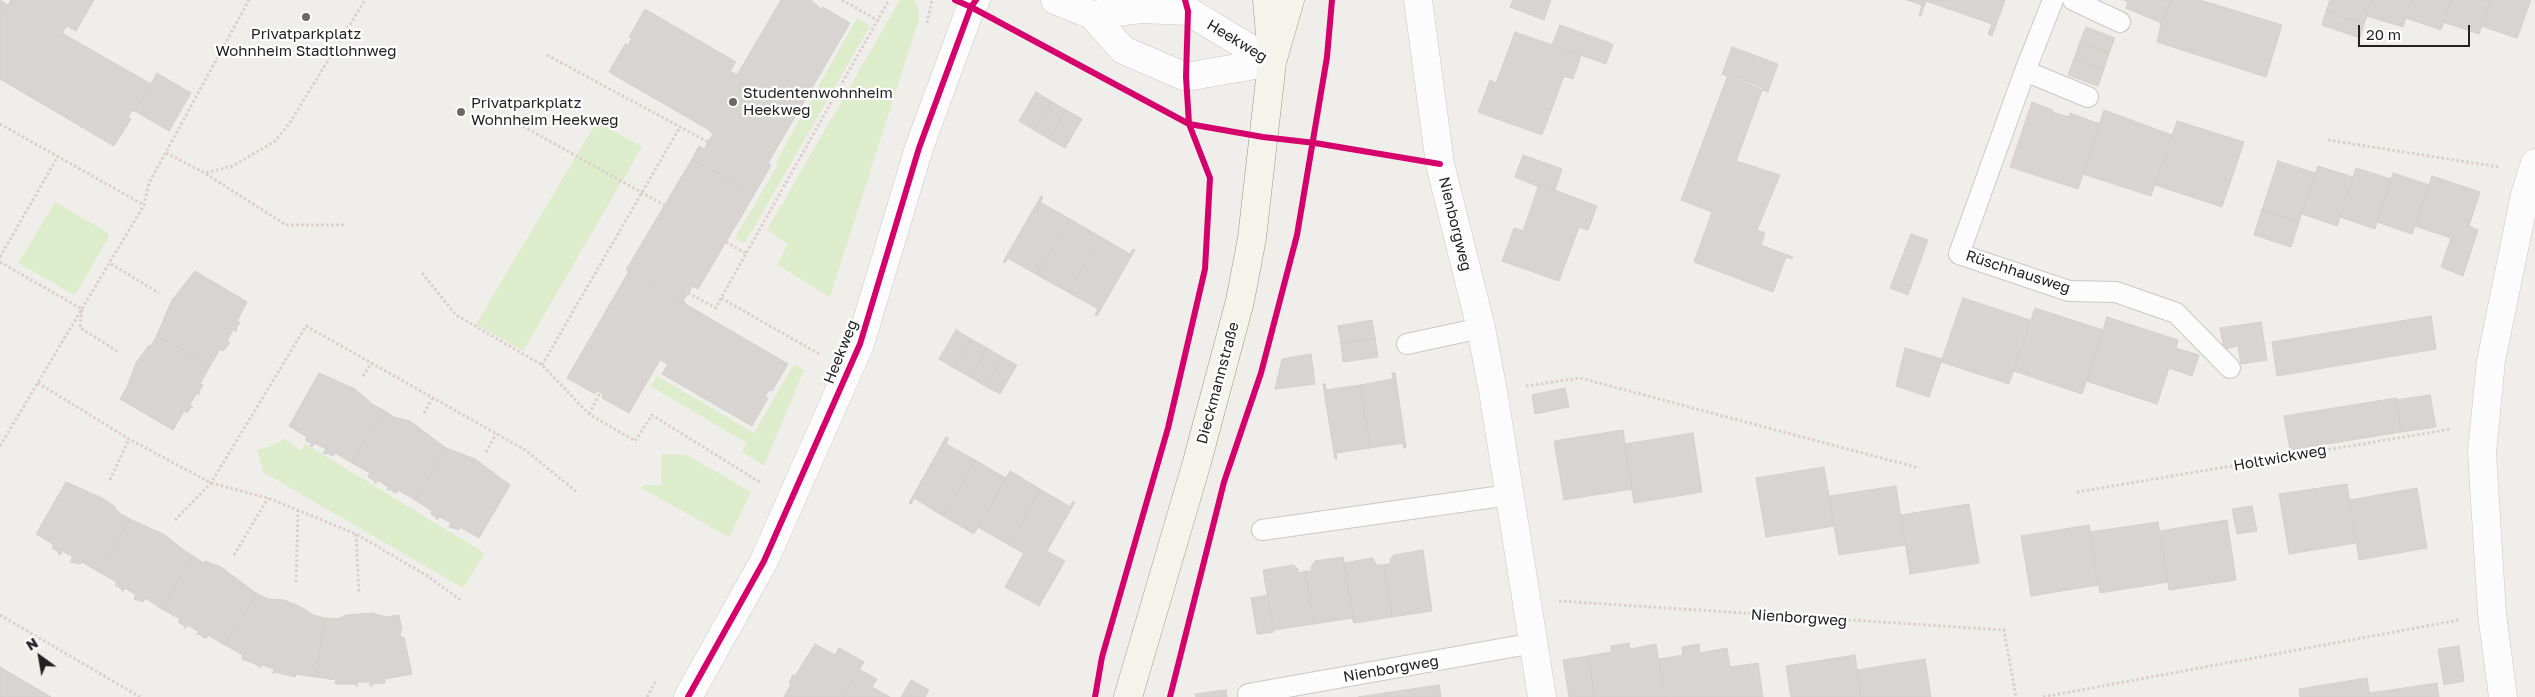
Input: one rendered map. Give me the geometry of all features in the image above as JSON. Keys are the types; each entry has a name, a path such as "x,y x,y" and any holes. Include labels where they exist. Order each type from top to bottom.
{"street":[{"name":"Heekweg","path":"688,697 764,561 860,344 919,148 971,7 976,0"},
{"name":"Heekweg","path":"1055,0 1092,15 1123,50 1186,77 1272,62"},
{"name":"Dieckmannstraße","path":"1267,0 1272,62"},
{"name":"Dieckmannstraße","path":"1128,697 1197,462 1240,301 1252,238 1272,62 1290,0"},
{"name":"Nienborgweg","path":"1418,0 1440,164 1481,328 1493,391 1542,697"},
{"name":"Heekweg","path":"1092,15 1141,9 1188,11 1272,62"},
{"path":"2504,697 2492,614 2482,452 2491,361 2532,182"}],"lane":[{"name":"Rüschhausweg","path":"2053,0 2025,71 1959,254 2069,291 2116,292 2176,313 2230,368"},
{"path":"2073,0 2120,22"},
{"path":"2025,71 2088,97"},
{"path":"1407,344 1481,328"},
{"path":"1262,530 1510,495"},
{"name":"Nienborgweg","path":"1248,694 1534,643"}],"path":[{"path":"0,446 111,264 144,205 148,183 249,0"},
{"path":"205,173 234,166 275,142 291,121 365,0"},
{"path":"842,0 878,21"},
{"path":"688,293 716,308 889,0"},
{"path":"547,55 708,142"},
{"path":"510,119 664,205"},
{"path":"0,124 144,205"},
{"path":"542,365 680,127"},
{"path":"2328,140 2532,182"},
{"path":"166,153 205,173 286,225 344,225"},
{"path":"0,257 58,156"},
{"path":"726,242 746,254"},
{"path":"0,262 82,309"},
{"path":"111,264 159,292"},
{"path":"422,273 456,316 542,365 589,414 635,441 652,415 767,487"},
{"path":"722,298 824,357"},
{"path":"82,309 80,328 119,352"},
{"path":"175,520 211,483 306,326 525,450 578,493"},
{"path":"363,376 371,364"},
{"path":"1493,391 1580,378 1919,468"},
{"path":"38,383 129,440 211,483 268,498 356,534 426,575 462,601"},
{"path":"589,414 600,393"},
{"path":"424,413 432,399"},
{"path":"486,452 496,434"},
{"path":"110,480 129,440"},
{"path":"234,555 268,498"},
{"path":"296,582 298,511"},
{"path":"356,534 359,594"},
{"path":"2043,697 2492,614"},
{"path":"0,615 140,697"}],"green space":[{"path":"900,0 913,0 918,7 919,19 830,297 777,265 788,244 767,230"},
{"path":"857,18 870,26 746,241 742,243 735,238 778,165 776,162"},
{"path":"597,121 642,147 523,351 476,324"},
{"path":"55,202 108,233 108,238 75,295 21,265 19,262"},
{"path":"794,364 804,370 764,466 742,452 747,443 650,386 657,376 754,433"},
{"path":"285,439 300,451 305,444 485,553 463,588 263,472 257,449 268,447"},
{"path":"662,454 687,455 751,492 729,537 641,488 644,485 661,485"}],"building":[{"path":"0,0 8,5 0,19"},
{"path":"11,0 94,0 76,31 67,26 62,33 151,84 134,112 132,110 128,117 131,119 114,146 0,79 0,19"},
{"name":"Studentenwohnheim Heekweg","path":"781,0 811,0 821,9 823,7 850,23 768,163 771,165 754,195 692,159 699,146 704,149 713,134 709,130 609,72 625,44 628,45 632,38 629,37 645,9 736,62 730,71 737,75"},
{"path":"1513,0 1551,0 1544,20 1510,7"},
{"path":"1907,0 2005,0 1992,36 1988,34 1992,24 1926,1 1921,16 1919,16 1922,5"},
{"path":"2124,0 2172,0 2161,23 2126,8 2128,2"},
{"path":"2172,0 2200,0 2282,25 2266,77 2157,42 2161,23"},
{"path":"2330,0 2372,0 2364,24 2326,11"},
{"path":"2372,0 2412,0 2403,27 2367,16"},
{"path":"2412,0 2451,0 2441,30 2406,18"},
{"path":"2451,0 2490,0 2479,34 2443,22"},
{"path":"2490,0 2531,0 2517,38 2481,26"},
{"path":"2326,11 2364,24 2360,38 2322,25"},
{"path":"1560,25 1613,44 1606,64 1552,45"},
{"path":"2086,27 2115,38 2109,53 2080,42"},
{"path":"1515,32 1581,55 1573,79 1564,76 1542,135 1478,112 1490,80 1496,83"},
{"path":"2080,42 2109,53 2104,69 2074,59"},
{"path":"1732,47 1778,64 1768,92 1722,74"},
{"path":"2074,59 2104,69 2098,86 2068,75"},
{"path":"157,73 191,93 169,131 135,111"},
{"path":"1728,75 1763,88 1736,161 1780,175 1757,230 1765,233 1761,245 1793,257 1792,259 1786,257 1773,292 1694,262 1712,212 1681,200"},
{"path":"1036,92 1051,101 1034,130 1019,121"},
{"path":"1051,101 1066,110 1049,139 1034,130"},
{"path":"2032,102 2053,110 2052,112 2069,117 2070,113 2100,124 2078,189 2010,167"},
{"path":"1066,110 1082,119 1065,148 1049,139"},
{"path":"2104,110 2172,135 2151,196 2083,174"},
{"path":"2177,121 2244,142 2222,207 2155,185"},
{"path":"1523,155 1562,169 1555,190 1539,184 1539,187 1515,177"},
{"path":"692,159 754,195 698,289 693,286 683,301 688,306 626,270"},
{"path":"2278,161 2315,173 2299,222 2262,210"},
{"path":"2318,166 2353,177 2337,226 2302,214"},
{"path":"2356,168 2391,179 2375,229 2340,217"},
{"path":"2393,173 2429,185 2412,234 2377,222"},
{"path":"2432,176 2480,192 2469,226 2478,230 2463,276 2441,267 2451,238 2415,226"},
{"path":"1539,184 1597,206 1588,230 1579,227 1559,281 1502,261 1514,228 1523,231"},
{"path":"1041,196 1043,198 1040,202 1070,219 1037,275 1008,258 1005,263 1003,262"},
{"path":"2262,210 2299,222 2291,247 2254,235"},
{"path":"1070,219 1101,237 1068,292 1037,275"},
{"path":"1911,234 1928,240 1908,295 1890,288"},
{"path":"1101,237 1130,254 1133,249 1135,250 1097,316 1095,315 1098,309 1068,292"},
{"path":"195,271 247,302 237,321 240,322 236,329 237,332 233,330 227,341 230,343 223,351 220,349 210,366 157,335 172,300"},
{"path":"629,271 788,364 772,391 769,390 765,397 768,398 752,426 662,374 668,364 660,360 629,413 602,398 603,394 597,391 595,394 567,378"},
{"path":"1963,298 2030,320 2009,384 1941,362"},
{"path":"2035,308 2103,330 2082,394 2014,371"},
{"path":"2431,316 2436,349 2277,376 2272,342"},
{"path":"2107,317 2178,340 2176,348 2199,355 2192,376 2169,368 2157,404 2086,381"},
{"path":"1372,320 1375,338 1341,344 1338,326"},
{"path":"2261,322 2267,360 2241,364 2238,346 2224,349 2220,328"},
{"path":"956,330 971,339 954,368 939,359"},
{"path":"157,335 210,366 200,384 203,385 199,392 200,395 197,393 190,404 193,408 191,407 187,413 184,411 173,430 120,399 127,387 136,363 149,345 151,346"},
{"path":"1375,338 1378,357 1343,362 1341,344"},
{"path":"971,339 987,348 970,377 954,368"},
{"path":"987,348 1002,357 985,386 970,377"},
{"path":"1905,348 1942,359 1929,397 1896,386"},
{"path":"1311,354 1315,384 1275,389 1282,359"},
{"path":"1002,357 1017,365 1000,394 985,386"},
{"path":"319,373 355,389 372,404 383,410 352,463 335,453 333,456 323,453 326,449 314,443 312,447 310,446 312,444 305,440 307,437 289,426"},
{"path":"1392,373 1395,373 1406,448 1404,448 1403,443 1370,448 1360,385 1393,379"},
{"path":"1323,384 1325,384 1326,390 1360,385 1370,448 1336,453 1337,459 1335,459"},
{"path":"1565,388 1569,407 1535,414 1532,395"},
{"path":"2430,395 2436,427 2401,432 2396,400"},
{"path":"2396,398 2401,432 2290,450 2284,416"},
{"path":"383,410 394,417 410,421 446,448 415,500 398,490 396,493 389,489 388,491 388,487 378,480 375,484 375,481 368,477 370,473 352,463"},
{"path":"1623,430 1632,489 1564,500 1554,441"},
{"path":"1693,433 1702,492 1634,503 1625,444"},
{"path":"946,437 949,438 946,444 975,460 943,516 914,498 911,504 909,503"},
{"path":"446,448 475,459 510,485 479,538 460,527 459,530 449,527 451,523 440,517 436,520 437,518 431,514 432,511 415,500"},
{"path":"975,460 1006,478 974,534 943,516"},
{"path":"1824,467 1834,526 1766,537 1756,478"},
{"path":"1010,471 1040,489 1009,545 978,527"},
{"path":"66,482 102,498 114,506 119,513 130,519 99,572 82,562 80,564 70,562 73,557 62,551 60,555 58,554 59,552 52,548 54,545 36,534"},
{"path":"2347,484 2356,543 2289,554 2279,494"},
{"path":"1896,486 1905,545 1839,555 1829,496"},
{"path":"2417,488 2427,548 2359,560 2350,500"},
{"path":"1040,489 1070,507 1073,501 1075,502 1047,551 1065,561 1039,606 1005,587 1024,553 1009,545"},
{"path":"1969,504 1979,563 1910,574 1901,515"},
{"path":"2252,506 2257,531 2237,534 2232,509"},
{"path":"130,519 165,535 193,556 162,609 145,598 143,602 134,599 136,595 125,588 122,592 122,589 115,585 117,582 99,572"},
{"path":"2227,520 2236,580 2169,590 2160,531"},
{"path":"2158,522 2168,582 2100,593 2090,532"},
{"path":"2089,525 2098,585 2031,596 2021,536"},
{"path":"1423,550 1432,611 1392,617 1384,565 1391,563 1390,559 1394,555"},
{"path":"193,556 204,563 205,561 221,567 256,593 225,645 208,635 206,639 199,634 196,635 199,632 188,625 185,629 185,626 178,622 180,619 162,609"},
{"path":"1343,557 1354,623 1352,618 1314,624 1305,571 1312,571 1311,567 1315,561"},
{"path":"1372,558 1377,565 1384,565 1392,617 1354,623 1344,563"},
{"path":"1293,565 1298,569 1298,573 1305,571 1314,624 1273,630 1263,570"},
{"path":"256,593 268,599 284,600 301,607 313,615 325,618 316,677 296,674 295,677 275,672 273,674 274,669 263,665 259,668 260,666 242,659 243,655 225,645"},
{"path":"1268,595 1274,632 1257,634 1251,598"},
{"path":"372,613 386,617 399,615 402,630 400,634 401,638 404,637 412,674 385,679 385,683 372,684 372,686 370,686 370,682 357,682 357,687 355,684 335,684 336,680 316,677 325,618 337,619 347,615"},
{"path":"1629,643 1630,649 1656,644 1665,697 1595,697 1588,656 1611,652 1611,646"},
{"path":"815,644 835,655 839,648 864,662 843,697 784,697 791,684 789,683 793,675 795,676"},
{"path":"1699,644 1700,653 1727,648 1730,667 1758,663 1763,697 1665,697 1659,659 1683,655 1682,647"},
{"path":"2459,646 2464,681 2444,685 2438,649"},
{"path":"1855,655 1861,697 1791,697 1786,666"},
{"path":"1588,656 1595,697 1569,697 1563,660"},
{"path":"1925,659 1931,697 1861,697 1857,670"},
{"path":"0,667 51,697 0,697"},
{"path":"859,669 877,679 872,687 890,697 843,697"},
{"path":"2367,678 2370,697 2300,697 2299,689"},
{"path":"911,680 929,690 925,697 901,697"},
{"path":"2437,683 2439,697 2370,697 2370,693"},
{"path":"1439,685 1441,697 1386,697 1385,693"},
{"path":"1226,690 1227,697 1196,697 1195,694"},
{"path":"1385,693 1386,697 1358,697"}],"cycle path":[{"path":"955,0 1189,124 1440,164"},
{"path":"688,697 764,561 860,344 919,148 971,7 976,0"},
{"path":"1095,697 1102,657 1168,428 1205,269 1210,178 1189,124 1186,77 1188,11 1185,0"},
{"path":"1170,697 1224,482 1261,373 1297,235 1327,57 1332,0"}],"place":[{"name":"Privatparkplatz Wohnheim Stadtlohnweg","path":"306,17"},
{"name":"Studentenwohnheim Heekweg","path":"733,102"},
{"name":"Privatparkplatz Wohnheim Heekweg","path":"461,112"}]}
